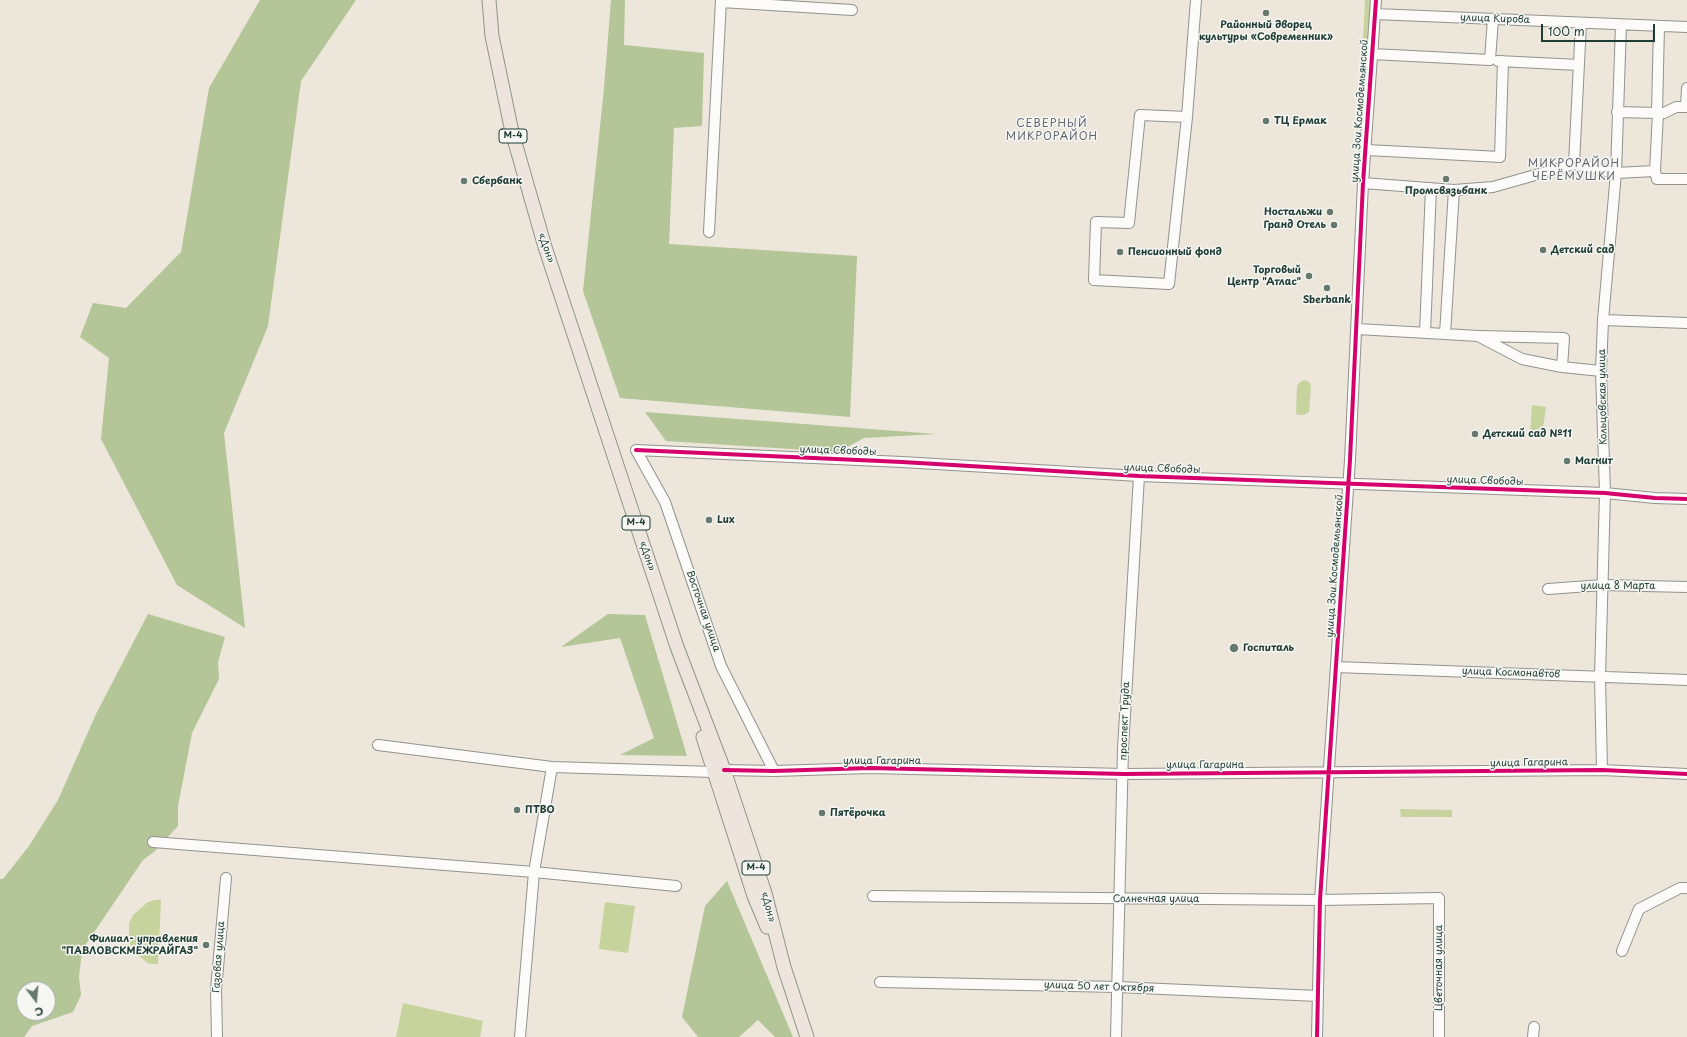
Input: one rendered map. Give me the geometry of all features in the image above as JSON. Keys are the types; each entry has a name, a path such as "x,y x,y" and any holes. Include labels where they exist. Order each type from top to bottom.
{"main road":[{"name":"«Дон»","path":"489,0 492,36 499,72 527,189 719,771 754,896 784,967 807,1037"}],"street":[{"path":"1186,117 1140,115 1129,223 1096,222 1094,280 1169,284 1186,117 1196,0"},
{"name":"улица Зои Космодемьянской","path":"1317,1037 1320,900 1349,484 1363,183 1367,150 1376,0"},
{"path":"709,232 721,1 852,10"},
{"name":"улица Кирова","path":"1375,14 1687,27"},
{"path":"1490,60 1492,19"},
{"path":"1574,164 1581,23"},
{"name":"Кольцовская улица","path":"1602,770 1600,676 1604,493 1601,371 1603,320 1616,173 1621,24"},
{"path":"1659,26 1658,113 1655,171 1657,179 1687,179"},
{"path":"1372,54 1579,65"},
{"path":"1367,150 1500,157 1504,61"},
{"path":"1617,112 1664,113 1676,107 1687,107 1687,88"},
{"path":"1363,183 1454,190 1493,187 1574,164 1616,173 1655,171"},
{"path":"1425,333 1431,188"},
{"path":"1445,334 1454,190"},
{"path":"1603,320 1687,323"},
{"path":"1357,329 1478,336 1564,338 1562,367"},
{"path":"1478,336 1522,359 1562,367 1601,371"},
{"name":"улица Свободы","path":"636,450 902,462 1138,476 1604,493 1655,498 1687,499"},
{"name":"Восточная улица","path":"636,450 665,502 722,666 774,771"},
{"name":"проспект Труда","path":"1116,1037 1121,898 1124,774 1123,749 1138,476"},
{"name":"улица 8 Марта","path":"1548,589 1603,585 1687,587"},
{"name":"улица Космонавтов","path":"1336,667 1687,680"},
{"name":"улица Гагарина","path":"378,745 552,767 719,771 870,768 1124,774 1602,770 1687,774"},
{"path":"520,1037 534,872 552,767"},
{"path":"152,842 534,872 676,886"},
{"name":"Газовая улица","path":"217,1037 216,990 226,878"},
{"path":"1622,950 1639,909 1680,888 1687,888"},
{"name":"Солнечная улица","path":"873,896 1320,900 1439,898"},
{"name":"Цветочная улица","path":"1439,898 1439,1037"},
{"name":"улица 50 лет Октября","path":"880,982 1118,987 1318,996"}],"green space":[{"path":"260,0 356,0 301,81 268,326 224,433 245,628 177,585 101,439 109,358 80,337 93,303 126,308 181,252 209,88"},
{"path":"611,0 625,0 624,45 704,53 702,126 674,128 669,244 857,256 850,417 620,398 583,291 604,88"},
{"path":"1365,0 1374,0 1372,39 1363,38"},
{"path":"1305,380 1309,382 1311,386 1309,412 1304,415 1297,415 1297,386 1300,382"},
{"path":"1532,405 1546,407 1542,434 1530,432"},
{"path":"645,412 936,434 864,438 838,452 666,441"},
{"path":"148,614 225,637 218,662 219,679 192,733 178,806 178,826 155,851 143,860 82,950 79,977 81,995 73,1012 56,1018 56,981 16,981 16,1021 47,1021 32,1026 24,1037 0,1037 0,879 3,879 29,846 58,800 96,714"},
{"path":"608,614 645,615 687,756 620,755 654,738 620,638 561,647"},
{"path":"1400,809 1452,810 1452,817 1401,817"},
{"path":"727,881 793,1037 775,1037 758,1020 739,1037 698,1037 682,1017 705,906"},
{"path":"161,900 158,964 149,964 134,952 130,944 129,923 133,915 148,902"},
{"path":"605,902 635,906 628,953 599,949"},
{"path":"403,1003 483,1021 480,1037 396,1037"}],"cycle path":[{"path":"1317,1037 1320,900 1350,460 1363,183 1376,0"},
{"path":"636,450 902,462 1139,476 1605,493 1655,498 1687,499"},
{"path":"724,770 774,771 870,768 1124,774 1602,770 1687,774"}],"place":[{"name":"Районный дворец культуры «Современник»","path":"1266,13"},
{"name":"ТЦ Ермак","path":"1266,121"},
{"name":"Промсвязьбанк","path":"1446,179"},
{"name":"Сбербанк","path":"464,181"},
{"name":"Ностальжи","path":"1330,212"},
{"name":"Гранд Отель","path":"1334,225"},
{"name":"Детский сад","path":"1543,250"},
{"name":"Пенсионный фонд","path":"1120,252"},
{"name":"Торговый Центр \"Атлас\"","path":"1309,276"},
{"name":"Sberbank","path":"1327,288"},
{"name":"Детский сад №11","path":"1475,434"},
{"name":"Магнит","path":"1567,461"},
{"name":"Lux","path":"709,520"},
{"name":"Госпиталь","path":"1234,648"},
{"name":"ПТВО","path":"517,810"},
{"name":"Пятёрочка","path":"822,813"},
{"name":"Филиал- управления \"ПАВЛОВСКМЕЖРАЙГАЗ\"","path":"206,945"}],"district":[{"name":"СЕВЕРНЫЙ МИКРОРАЙОН","path":"1052,130"},
{"name":"МИКРОРАЙОН ЧЕРЁМУШКИ","path":"1574,170"}]}
